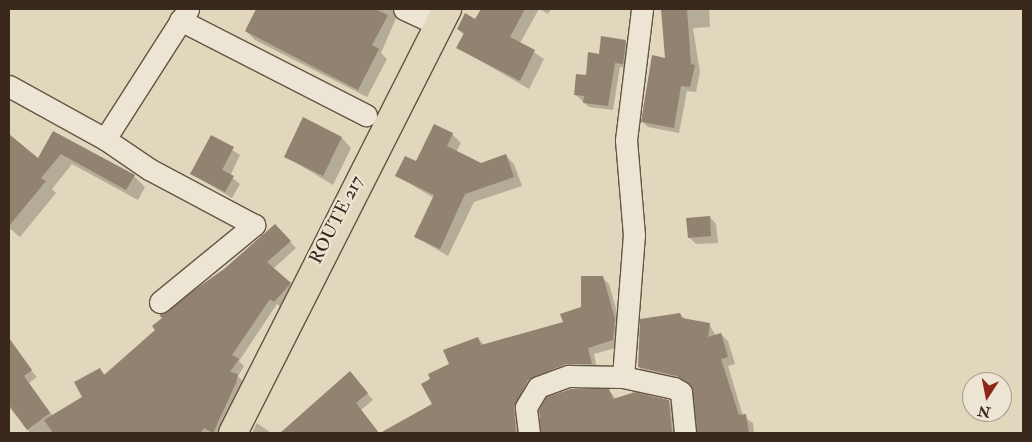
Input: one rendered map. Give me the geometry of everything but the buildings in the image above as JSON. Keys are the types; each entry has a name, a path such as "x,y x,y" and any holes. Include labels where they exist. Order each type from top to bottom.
{"main road":[{"name":"ROUTE 217","path":"233,433 443,17"}],"street":[{"path":"404,9 443,17"},
{"path":"623,377 634,235 626,140 642,9"},
{"path":"105,139 184,14 366,115"},
{"path":"9,86 105,139 149,169 254,225 160,302"},
{"path":"529,433 526,406 538,387 569,376 623,377 681,392 685,433"}]}
